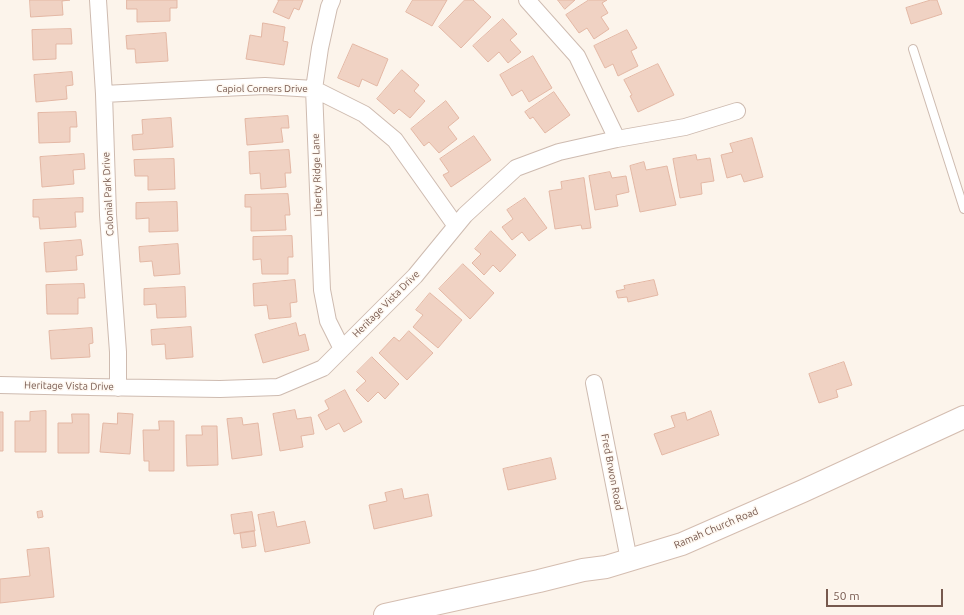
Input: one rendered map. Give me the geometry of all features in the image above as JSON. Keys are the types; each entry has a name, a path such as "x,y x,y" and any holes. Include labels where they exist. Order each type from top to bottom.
{"main road":[{"name":"Ramah Church Road","path":"385,615 583,570 606,567 682,544 964,417"}],"street":[{"name":"Colonial Park Drive","path":"98,0 104,94 108,215 118,352 118,388"},
{"name":"Liberty Ridge Lane","path":"332,0 329,7 320,48 314,89 322,290 328,321 342,349"},
{"path":"527,0 577,56 617,139"},
{"name":"Capiol Corners Drive","path":"104,94 265,86 314,89 364,114 395,140 456,226"},
{"name":"Heritage Vista Drive","path":"0,385 118,388 220,388 278,386 323,368 415,276 465,215 516,168 559,152 617,139 685,127 736,111"},
{"name":"Fred Brwon Road","path":"594,383 629,560"}],"lane":[{"path":"913,48 964,210"}],"building":[{"path":"30,0 70,0 62,1 63,15 31,17"},
{"path":"127,0 177,0 177,8 170,8 170,21 137,22 137,9 127,9"},
{"path":"279,0 303,0 299,10 294,8 289,19 273,12"},
{"path":"413,0 447,0 432,26 406,12"},
{"path":"465,0 473,0 491,17 461,48 439,27"},
{"path":"558,0 575,0 565,9"},
{"path":"589,0 607,0 602,3 608,13 601,17 609,29 594,39 587,28 579,33 566,15"},
{"path":"931,0 937,0 942,14 911,24 906,8"},
{"path":"503,19 517,34 510,40 521,52 508,63 499,52 488,62 473,46"},
{"path":"263,23 285,27 283,41 288,42 284,65 246,59 250,35 261,37"},
{"path":"71,29 72,44 56,44 56,59 33,60 32,30"},
{"path":"627,30 637,48 631,51 638,66 618,76 613,64 605,68 594,46"},
{"path":"166,33 168,61 136,63 135,49 127,49 126,36"},
{"path":"353,44 388,59 377,86 362,79 359,87 338,78"},
{"path":"533,56 552,88 529,102 522,90 512,96 500,75"},
{"path":"658,64 674,95 638,112 630,96 632,95 624,80"},
{"path":"402,70 419,85 414,91 425,101 410,118 399,109 394,114 377,99"},
{"path":"72,72 73,85 66,86 67,99 36,102 34,75"},
{"path":"554,92 570,115 545,133 533,117 530,119 525,112"},
{"path":"446,101 459,118 448,127 457,139 439,153 429,142 424,146 411,129"},
{"path":"76,112 77,127 70,127 70,142 39,143 38,113"},
{"path":"288,116 289,128 281,128 283,142 247,145 245,119"},
{"path":"171,118 173,147 133,150 132,135 143,134 142,120"},
{"path":"474,136 491,160 451,187 443,175 449,172 440,159"},
{"path":"752,138 763,177 744,182 741,174 727,178 721,155 733,152 730,144"},
{"path":"289,150 291,173 285,173 286,187 261,189 260,173 250,174 249,152"},
{"path":"84,154 85,169 73,170 74,184 42,187 40,157"},
{"path":"696,155 697,160 710,158 714,181 701,183 702,194 680,198 673,159"},
{"path":"174,159 175,189 148,190 148,176 135,176 134,160"},
{"path":"644,162 646,170 667,166 676,205 640,212 630,166"},
{"path":"610,172 612,178 626,176 629,192 616,195 618,206 595,210 589,176"},
{"path":"584,178 591,228 582,229 581,225 555,229 549,191 562,189 561,182"},
{"path":"288,194 290,215 285,215 286,230 251,231 251,207 245,207 245,195"},
{"path":"83,198 83,212 75,212 76,227 40,229 39,217 33,217 33,200"},
{"path":"525,198 547,228 529,241 522,232 512,240 502,227 513,219 507,210"},
{"path":"177,202 178,231 149,232 149,218 136,219 136,203"},
{"path":"491,231 516,255 500,272 493,265 484,275 472,263 481,254 475,249"},
{"path":"292,236 293,257 288,257 288,274 262,274 261,259 253,260 253,237"},
{"path":"81,240 83,255 76,256 77,270 46,272 44,243"},
{"path":"178,244 180,274 154,276 152,261 140,262 139,247"},
{"path":"463,264 494,293 470,319 439,289"},
{"path":"295,280 297,302 290,303 291,317 269,319 267,305 254,306 253,284"},
{"path":"654,280 658,295 628,302 627,297 618,298 616,291 625,289 624,286"},
{"path":"84,284 85,298 78,298 78,314 47,314 46,285"},
{"path":"185,287 186,317 157,318 156,304 144,305 144,289"},
{"path":"430,293 462,320 438,348 413,327 423,315 416,310"},
{"path":"296,323 299,336 305,334 309,350 263,363 255,335"},
{"path":"191,327 193,357 166,359 165,344 152,345 151,330"},
{"path":"92,328 93,343 89,344 90,357 51,359 49,331"},
{"path":"409,331 433,353 407,380 379,353 394,337 399,341"},
{"path":"372,357 399,384 385,399 378,392 368,402 356,390 366,381 357,372"},
{"path":"844,362 852,385 836,390 838,397 819,403 809,374"},
{"path":"345,390 362,422 344,432 339,423 326,430 318,415 329,409 325,401"},
{"path":"295,410 297,419 311,417 314,434 301,436 303,447 280,451 273,414"},
{"path":"46,411 46,452 15,452 15,421 30,421 30,412"},
{"path":"711,411 719,435 662,455 654,434 675,427 671,416 685,412 687,420"},
{"path":"0,412 3,412 3,451 0,451"},
{"path":"118,413 133,414 130,454 100,452 103,423 117,424"},
{"path":"72,414 89,414 89,453 58,453 58,423 72,423"},
{"path":"242,418 243,425 258,423 262,455 232,459 227,419"},
{"path":"159,421 174,421 174,471 149,471 149,461 144,461 143,430 159,430"},
{"path":"202,426 217,426 218,465 187,466 186,435 202,435"},
{"path":"551,458 556,479 508,490 503,469"},
{"path":"402,489 404,499 428,494 432,516 374,529 369,505 387,501 385,493"},
{"path":"42,511 43,517 38,518 37,512"},
{"path":"252,512 255,531 234,534 231,515"},
{"path":"274,512 277,527 305,521 310,543 265,552 258,515"},
{"path":"254,531 256,546 242,548 240,533"},
{"path":"49,548 54,597 0,603 0,579 30,576 27,550"}]}
